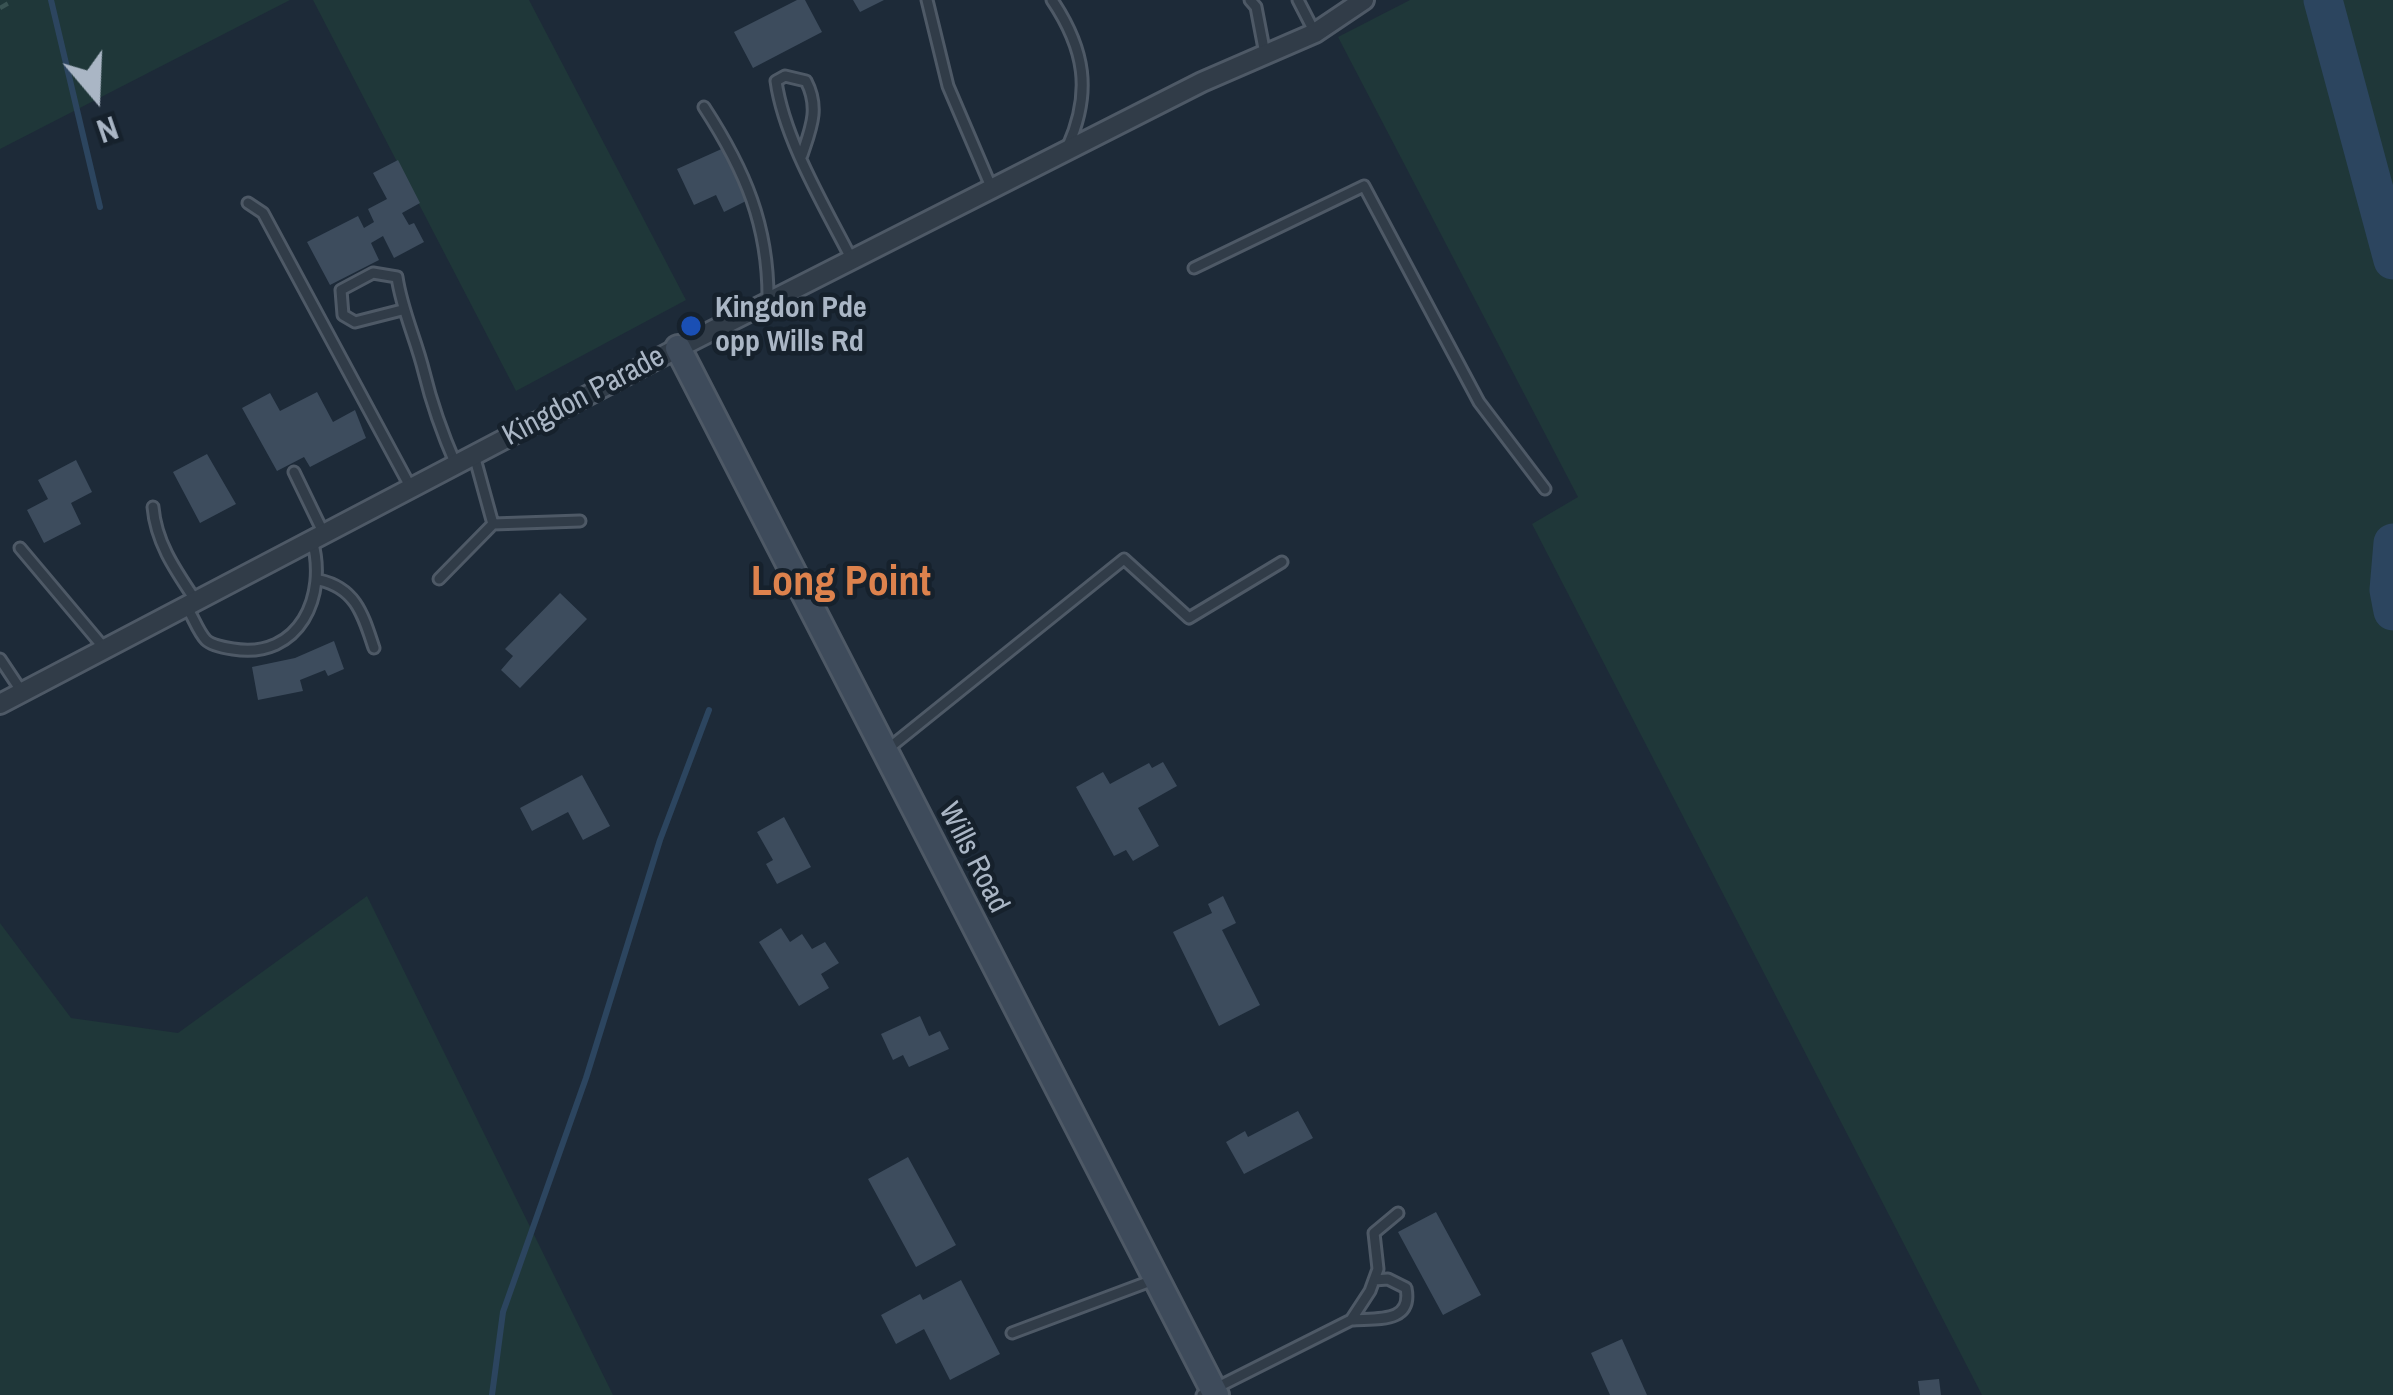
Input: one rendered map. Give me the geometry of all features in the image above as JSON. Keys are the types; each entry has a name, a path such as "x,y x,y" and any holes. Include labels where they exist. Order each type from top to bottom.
{"street":[{"name":"Kingdon Parade","path":"0,704 768,302 1066,151 1315,33 1364,0"},
{"name":"Wills Road","path":"678,348 1210,1393"}],"lane":[{"path":"927,0 948,86 992,189"},
{"path":"1052,0 1078,51 1084,93 1082,116 1066,151"},
{"path":"1250,0 1256,8 1265,54"},
{"path":"1298,0 1315,33"},
{"path":"802,155 815,112 813,94 806,81 785,76 776,81 778,92 802,155 852,260"},
{"path":"704,107 730,148 757,213 769,258 768,302"},
{"path":"1194,268 1364,185 1479,402 1545,489"},
{"path":"248,203 263,213 411,488"},
{"path":"402,310 355,322 343,315 340,290 374,273 397,277 430,404 465,460 493,524"},
{"path":"152,507 155,529 206,640 238,650 266,647 285,640 302,624 319,580 319,537 294,472"},
{"path":"440,579 493,524 580,521"},
{"path":"20,548 105,649"},
{"path":"885,752 1124,559 1189,618 1282,562"},
{"path":"319,580 335,584 360,604 374,648"},
{"path":"0,659 22,692"},
{"path":"1352,1320 1378,1269 1374,1233 1398,1213"},
{"path":"1012,1333 1156,1279"},
{"path":"1210,1393 1352,1320 1400,1315 1406,1305 1406,1288 1399,1282 1374,1280"}],"path":[{"path":"0,8 14,0"}],"green space":[{"path":"0,0 290,0 0,149"},
{"path":"313,0 529,0 686,300 516,391"},
{"path":"1410,0 2393,0 2393,1395 1982,1395 1532,524 1578,497 1338,37"},
{"path":"367,896 613,1395 0,1395 0,923 71,1018 178,1033"}],"building":[{"path":"805,0 822,32 753,68 734,32"},
{"path":"853,0 884,0 860,12"},
{"path":"726,147 750,199 724,212 716,195 694,205 677,169"},
{"path":"398,160 420,203 402,213 424,242 394,258 383,236 371,243 379,260 330,285 307,242 358,216 364,228 374,222 368,209 387,199 373,173"},
{"path":"317,392 333,422 355,410 366,438 310,467 304,457 277,471 242,408 270,393 280,411"},
{"path":"207,454 236,504 200,523 173,472"},
{"path":"76,460 92,492 71,503 81,524 44,543 27,510 48,499 38,480"},
{"path":"560,593 587,619 520,688 501,670 513,656 505,649"},
{"path":"334,641 344,669 328,676 325,670 300,680 303,691 258,700 252,667 295,658"},
{"path":"1163,762 1177,786 1138,808 1159,846 1133,861 1126,850 1114,856 1076,787 1103,772 1110,784 1149,763 1152,768"},
{"path":"582,775 610,826 583,840 568,812 532,831 520,808"},
{"path":"784,817 811,867 777,884 766,864 773,860 757,832"},
{"path":"1223,896 1236,923 1222,930 1260,1005 1219,1026 1173,932 1212,913 1208,904"},
{"path":"781,928 790,942 802,934 812,949 825,942 839,963 821,974 829,988 799,1006 759,942"},
{"path":"920,1016 929,1036 940,1031 949,1049 909,1067 903,1055 893,1060 881,1034"},
{"path":"1298,1111 1313,1138 1244,1174 1226,1142 1245,1131 1248,1137"},
{"path":"908,1157 956,1245 916,1267 868,1179"},
{"path":"1436,1212 1481,1295 1443,1315 1398,1232"},
{"path":"961,1280 1000,1354 950,1380 924,1329 896,1344 881,1315 920,1294 923,1300"},
{"path":"1622,1339 1647,1395 1610,1395 1591,1353"},
{"path":"1939,1379 1941,1395 1920,1395 1918,1381"}],"waterway":[{"path":"51,0 100,207"},
{"path":"2323,0 2393,260"},
{"path":"2393,543 2389,590 2393,611"},
{"path":"492,1395 503,1312 586,1078 660,840 709,710"}],"place":[{"name":"Kingdon Pde opp Wills Rd","path":"691,326"}],"district":[{"name":"Long Point","path":"841,584"}]}
